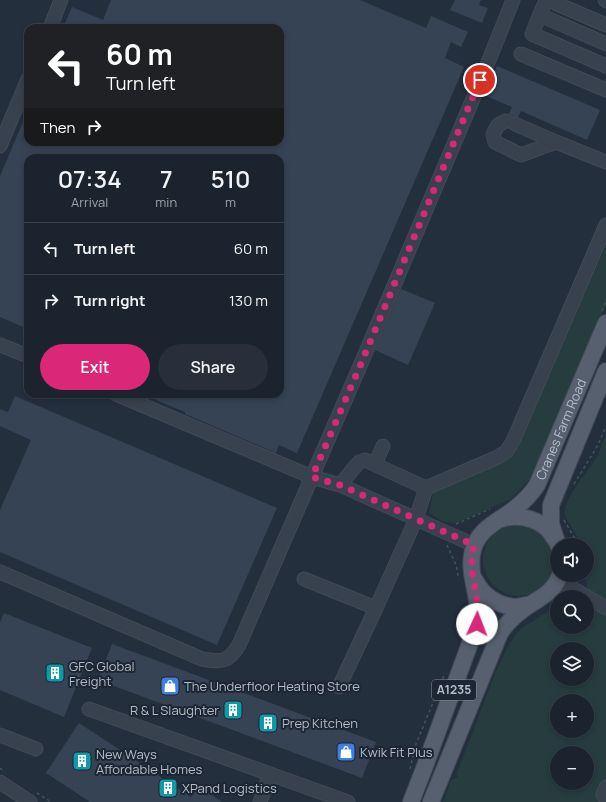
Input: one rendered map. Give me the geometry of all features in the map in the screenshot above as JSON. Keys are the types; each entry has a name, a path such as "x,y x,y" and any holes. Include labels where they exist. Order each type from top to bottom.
{"main road":[{"name":"Cranes Farm Road","path":"411,802 477,624 478,610 466,577 471,565 472,555 467,542 479,535 487,527 495,515 523,501 534,490 541,478 603,319"},
{"name":"Cranes Farm Road","path":"556,538 551,524 551,505 606,371"},
{"name":"Cranes Farm Road","path":"495,515 507,517 519,516 532,519 543,525 554,538"},
{"name":"Cranes Farm Road","path":"466,577 477,584 487,596 500,604 516,607 531,604"},
{"name":"Cranes Farm Road","path":"431,802 495,642 509,621 531,604 541,599 549,592 556,582"}],"street":[{"path":"52,24 61,0"},
{"path":"0,572 202,659 218,661 229,658 239,646 360,366 482,78 513,0"},
{"path":"606,25 547,0 532,34 606,66"},
{"path":"540,15 606,44"},
{"path":"521,54 606,90"},
{"path":"0,146 24,89"},
{"path":"556,142 521,155 495,142 492,134 498,125 511,122 606,162"},
{"path":"339,687 416,518 426,488 498,457 507,451 513,441 606,225"},
{"path":"0,344 24,354"},
{"path":"125,398 312,477 340,485 467,542"},
{"path":"375,464 383,446"},
{"path":"340,485 359,462 365,460 426,488"},
{"path":"304,579 376,608"},
{"path":"567,582 606,608"},
{"path":"89,709 348,802"},
{"path":"0,735 36,749"},
{"path":"260,802 270,774"},
{"path":"0,782 30,802"},
{"path":"606,787 603,795 606,800"}],"path":[{"path":"603,319 606,301"},
{"path":"573,486 598,445 606,427"},
{"path":"466,577 456,565 447,545 467,542 456,524 495,515"},
{"path":"562,517 574,538"},
{"path":"409,772 416,744 446,670"}],"green space":[{"path":"606,245 606,305 530,479 511,499 456,523 444,522 429,513 433,492 506,461 561,347"},
{"path":"606,434 606,604 594,595 594,590 588,590 586,582 594,582 594,538 578,538 565,514 565,508 568,500 597,457"},
{"path":"512,525 526,525 539,530 549,540 550,578 539,590 526,595 512,595 499,590 489,580 484,567 484,553 489,540 499,530"},
{"path":"550,610 550,634 594,634 594,611 606,615 606,790 602,802 443,802 451,780 458,777 457,773 496,671 510,643 520,629"}],"building":[{"path":"111,0 360,0 426,28 431,16 468,32 461,47 451,42 445,58 464,67 297,453 279,445 276,453 152,398 284,398 284,154 24,154 24,327 0,317 0,176 24,119 24,146 284,146 284,24 65,24 72,7 103,20"},
{"path":"455,0 481,0 479,5 488,8 482,23 450,10"},
{"path":"497,66 600,110 587,140 521,111 518,117 513,117 509,114 512,107 484,95"},
{"path":"401,289 435,303 408,365 375,350"},
{"path":"15,396 277,508 217,645 0,552 0,510 31,440 0,426 0,409 8,412"},
{"path":"4,613 92,648 64,717 0,690 0,622"},
{"path":"112,644 376,742 362,778 98,680"},
{"path":"79,723 191,797 199,786 222,802 90,802 46,773"}],"place":[{"name":"GFC Global Freight","path":"55,673"},
{"name":"The Underfloor Heating Store","path":"170,686"},
{"name":"R & L Slaughter","path":"233,710"},
{"name":"Prep Kitchen","path":"268,723"},
{"name":"Kwik Fit Plus","path":"346,752"},
{"name":"New Ways Affordable Homes","path":"82,761"},
{"name":"XPand Logistics","path":"168,788"}],"route":[{"path":"477,624 477,600 471,565 474,545 340,485 312,477 480,80"}]}
